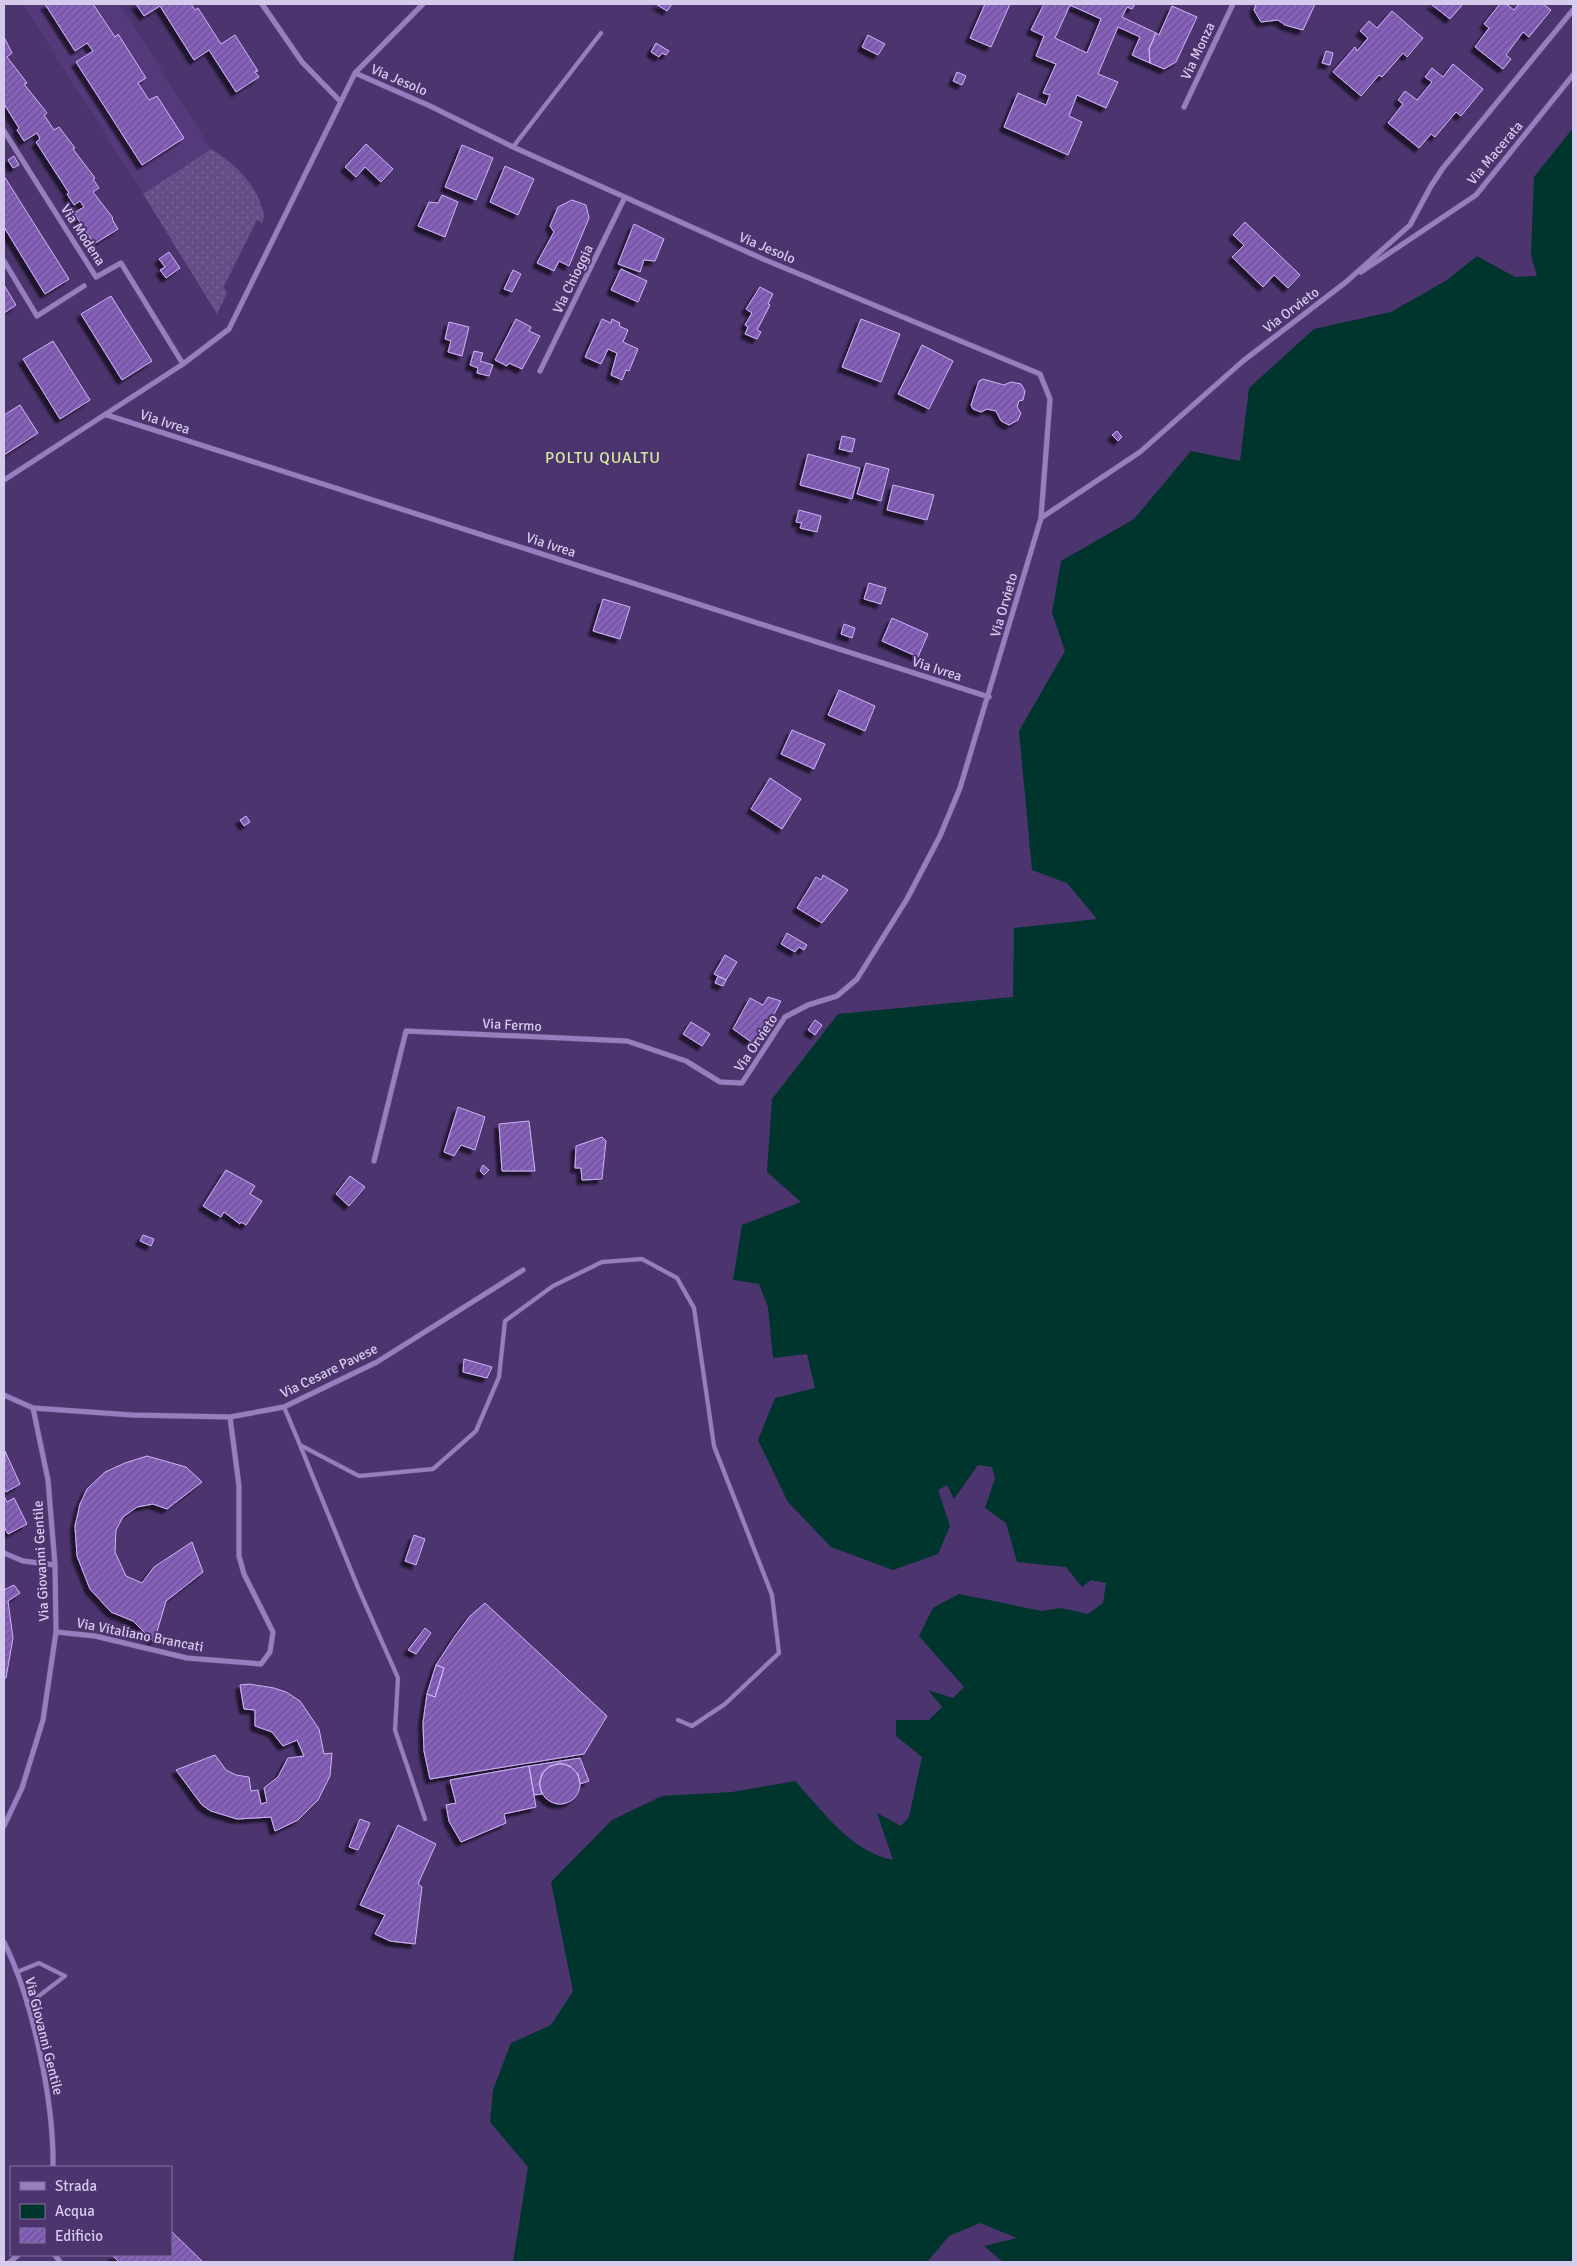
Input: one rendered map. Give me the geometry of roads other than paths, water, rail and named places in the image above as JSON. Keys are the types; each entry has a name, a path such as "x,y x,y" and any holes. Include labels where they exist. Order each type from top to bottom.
{"street":[{"path":"262,4 302,62 340,101"},
{"path":"4,480 183,364 229,329 355,73 423,4"},
{"name":"Via Monza","path":"1184,107 1233,4"},
{"name":"Via Orvieto","path":"742,1083 785,1017 808,1005 837,996 856,979 892,923 932,852 960,788 1041,518 1140,452 1243,361 1346,282 1410,225 1443,168 1573,10"},
{"name":"Via Jesolo","path":"355,73 430,106 513,147 763,259 1040,374 1050,399 1041,518"},
{"name":"Via Macerata","path":"1346,282 1476,195 1573,75"},
{"name":"Via Modena","path":"4,131 96,277 121,263 183,364"},
{"name":"Via Chioggia","path":"540,371 626,197"},
{"name":"Via Modena","path":"4,261 37,316 84,286"},
{"name":"Via Ivrea","path":"107,415 988,697"},
{"name":"Via Fermo","path":"374,1161 406,1031 627,1041 686,1061 720,1082 742,1083"},
{"name":"Via Cesare Pavese","path":"4,1395 33,1408 132,1415 230,1417 284,1407 377,1362 523,1270"},
{"name":"Via Giovanni Gentile","path":"4,1826 22,1788 43,1720 56,1632 55,1565 48,1480 33,1408"},
{"name":"Via Vitaliano Brancati","path":"56,1632 95,1636 187,1658 261,1664 270,1652 272,1632 244,1574 240,1556 239,1486 230,1417"},
{"path":"4,1553 23,1561 55,1565"},
{"name":"Via Giovanni Gentile","path":"4,1942 28,2005 48,2094 53,2166"}],"lane":[{"path":"513,147 602,33"},
{"path":"300,1445 359,1476 433,1469 476,1431 499,1377 505,1321 553,1286 602,1262 642,1259 677,1278 694,1308 714,1446 772,1595 779,1653 725,1704 692,1726 678,1720"},
{"path":"284,1407 359,1590 398,1678 395,1730 425,1819"},
{"path":"16,1972 39,1963 65,1976 28,2005"}],"water":[{"path":"1573,128 1573,2262 1003,2262 984,2246 1017,2238 980,2223 949,2236 927,2262 513,2262 528,2167 490,2122 493,2090 511,2043 551,2025 573,1991 551,1882 612,1820 662,1796 732,1792 795,1781 827,1817 851,1839 878,1856 893,1860 877,1813 901,1826 909,1817 922,1757 896,1736 896,1720 929,1720 942,1707 928,1690 953,1698 964,1687 919,1636 933,1608 959,1594 1042,1611 1061,1608 1088,1614 1103,1603 1106,1583 1091,1580 1082,1587 1066,1567 1017,1562 1006,1523 985,1508 995,1478 992,1467 978,1465 954,1499 947,1485 938,1490 950,1526 938,1554 893,1570 831,1547 788,1502 758,1440 775,1398 815,1388 807,1354 773,1358 768,1307 759,1284 733,1280 742,1225 801,1202 767,1172 772,1099 838,1014 1013,997 1014,928 1097,919 1067,883 1032,870 1019,731 1065,651 1052,613 1061,561 1134,519 1191,451 1240,461 1249,388 1314,329 1391,312 1447,280 1477,256 1515,277 1537,276 1531,255 1534,177"}],"district":[{"name":"POLTU QUALTU","path":"603,458"}]}
